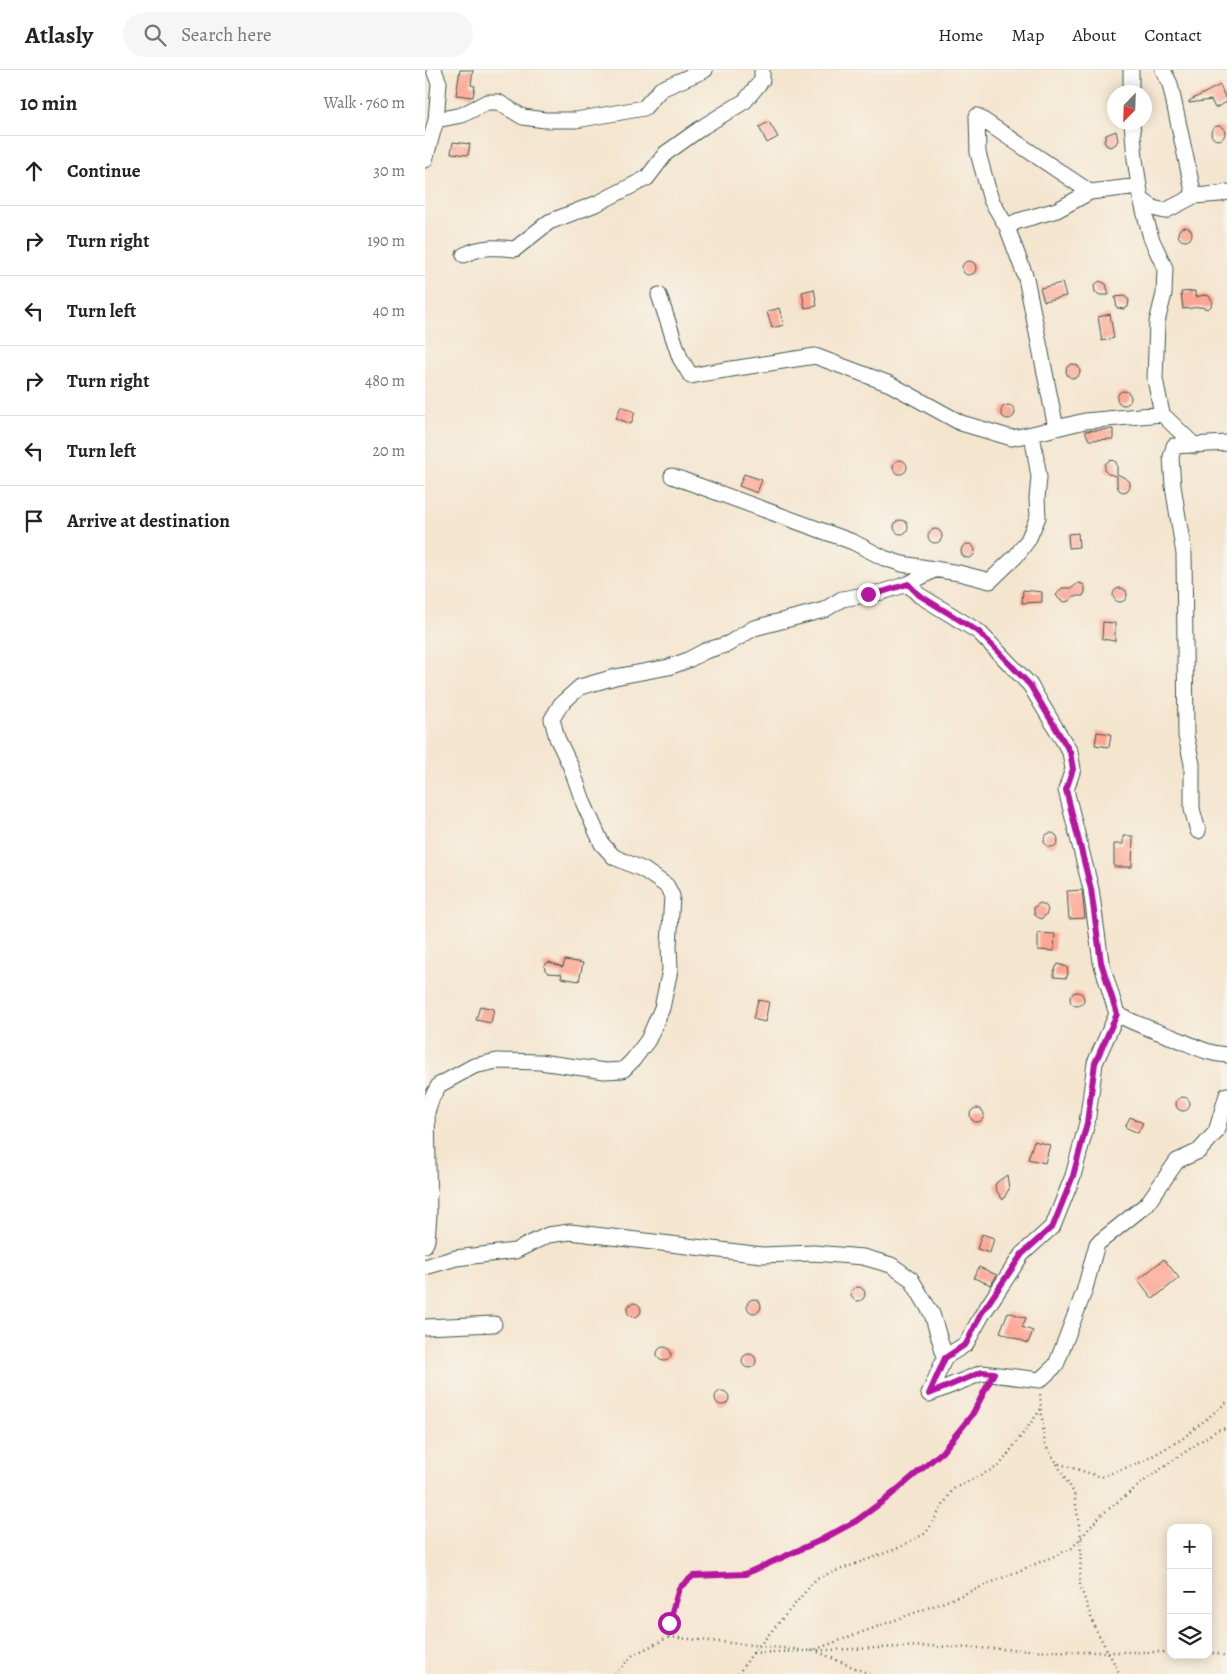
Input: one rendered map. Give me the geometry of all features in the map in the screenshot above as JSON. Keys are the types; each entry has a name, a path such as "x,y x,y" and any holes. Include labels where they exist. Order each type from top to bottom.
{"street":[{"path":"425,160 435,120 439,83 434,70"},
{"path":"435,120 462,115 487,102 498,102 523,117 545,120 576,120 644,108 661,89 705,70"},
{"path":"464,255 476,249 500,247 515,249 549,222 598,203 647,178 666,153 704,126 745,101 762,80 762,70"},
{"path":"1131,70 1131,85"},
{"path":"1163,70 1170,84 1194,196"},
{"path":"1056,428 1025,278 1007,227 991,200 978,153 977,116 1090,192"},
{"path":"1133,130 1140,193 1151,238 1165,268 1164,294 1157,322 1155,379 1162,414 1195,446"},
{"path":"1007,227 1019,221 1057,210 1090,192 1140,193 1153,208 1165,211 1194,196 1227,192"},
{"path":"659,295 680,358 691,376 815,356 890,384 961,423 1012,438 1085,421 1162,414"},
{"path":"673,476 853,542 884,558 902,564 936,569 990,581 1016,556 1028,540 1038,516 1039,476 1032,434"},
{"path":"1198,831 1192,809 1192,764 1186,736 1184,554 1173,486 1171,457 1174,446 1227,443"},
{"path":"425,1245 429,1215 427,1112 431,1097 439,1085 474,1066 497,1062 539,1062 605,1071 623,1070 648,1040 662,1008 670,970 669,946 672,896 667,886 644,870 614,857 602,844 583,804 571,767 557,738 552,719 561,704 580,687 615,677 669,667 705,651 727,644 754,628 823,610 842,599 882,592 908,584 936,569"},
{"path":"908,584 919,595 979,632 986,639 1030,685 1070,752 1073,769 1066,790 1091,889 1101,962 1117,1014 1095,1063 1087,1123 1073,1176 1053,1226 1022,1254 981,1314 966,1344 945,1358 929,1394 982,1372 1040,1380 1056,1365 1084,1292 1097,1244 1147,1204 1177,1161 1199,1151 1216,1132 1227,1094"},
{"path":"1117,1014 1136,1024 1191,1046 1214,1054 1227,1055"},
{"path":"425,1267 456,1258 515,1251 548,1235 570,1232 762,1255 814,1253 863,1257 891,1266 911,1279 932,1314 945,1358"},
{"path":"425,1326 494,1324"}],"path":[{"path":"669,1637 669,1623 679,1588 693,1576 745,1574 819,1541 856,1521 886,1499 942,1452 972,1415 994,1373"},
{"path":"1040,1380 1045,1446 1074,1493 1081,1537 1080,1585 1094,1626 1120,1674"},
{"path":"1057,1463 1101,1477 1144,1461 1183,1439 1227,1402"},
{"path":"739,1674 760,1645 817,1578 896,1549 926,1533 953,1489 999,1466 1041,1409"},
{"path":"811,1651 979,1587 1071,1549 1101,1516 1151,1476 1217,1430 1227,1428"},
{"path":"615,1674 633,1655 669,1637 820,1652 869,1674"},
{"path":"753,1654 926,1646 1167,1652"},
{"path":"1212,1653 1227,1656"}],"building":[{"path":"460,70 473,70 471,85 475,86 473,97 456,95"},
{"path":"1220,85 1227,102 1215,108 1211,100 1189,103 1189,101"},
{"path":"769,122 778,137 767,143 759,127"},
{"path":"1218,126 1223,128 1225,133 1223,138 1218,140 1213,138 1211,133 1213,128"},
{"path":"1116,131 1118,140 1116,144 1110,147 1106,145 1104,141 1106,135"},
{"path":"453,142 470,144 468,155 451,153"},
{"path":"1185,227 1190,229 1192,234 1190,239 1185,241 1180,239 1178,234 1180,229"},
{"path":"969,261 974,263 976,268 974,273 969,275 964,273 962,268 964,263"},
{"path":"1100,281 1106,284 1109,295 1100,295 1095,292 1094,285"},
{"path":"1062,283 1066,296 1044,301 1040,288"},
{"path":"814,289 817,306 805,308 802,292"},
{"path":"1195,291 1195,297 1209,296 1213,302 1208,309 1201,307 1183,309 1181,292"},
{"path":"1124,296 1129,300 1128,307 1124,309 1117,308 1115,297"},
{"path":"779,308 784,325 772,328 767,312"},
{"path":"1110,314 1114,338 1102,341 1098,317"},
{"path":"1070,364 1076,364 1080,371 1076,378 1070,378 1066,374 1066,368"},
{"path":"1124,391 1129,393 1131,398 1129,403 1124,405 1119,403 1117,398 1119,393"},
{"path":"1008,405 1013,407 1015,412 1013,417 1008,419 1003,417 1001,412 1003,407"},
{"path":"621,406 635,412 631,424 616,418"},
{"path":"1113,429 1113,439 1089,440 1085,431"},
{"path":"900,460 905,462 907,467 905,472 900,474 895,472 893,467 895,462"},
{"path":"1110,460 1115,461 1117,465 1117,474 1130,482 1130,487 1127,491 1119,490 1117,476 1108,474 1105,471 1105,464"},
{"path":"744,474 762,480 757,493 739,486"},
{"path":"901,520 906,522 908,527 906,532 901,534 896,532 894,527 896,522"},
{"path":"935,529 940,531 942,536 940,541 935,543 930,541 928,536 930,531"},
{"path":"1078,533 1079,547 1069,548 1068,534"},
{"path":"968,544 973,546 975,551 973,556 968,558 963,556 961,551 963,546"},
{"path":"1078,583 1083,584 1085,588 1083,596 1073,596 1069,601 1064,602 1056,595 1062,588 1072,588"},
{"path":"1120,588 1125,590 1127,595 1125,600 1120,602 1115,600 1113,595 1115,590"},
{"path":"1023,590 1042,592 1042,602 1022,603"},
{"path":"1103,622 1115,623 1115,641 1102,639"},
{"path":"1097,732 1111,734 1109,747 1095,745"},
{"path":"1051,833 1056,835 1058,840 1056,845 1051,847 1046,845 1044,840 1046,835"},
{"path":"1123,836 1133,836 1132,867 1114,867 1114,844 1123,844"},
{"path":"1082,890 1085,918 1069,919 1067,891"},
{"path":"1040,903 1046,906 1048,910 1041,919 1034,912 1034,907"},
{"path":"1038,933 1055,934 1054,951 1038,950"},
{"path":"565,960 583,963 579,981 561,978 562,974 548,973 545,970 544,965 549,962 563,967"},
{"path":"1058,964 1067,967 1068,974 1066,978 1054,977 1054,971"},
{"path":"1077,992 1082,994 1084,999 1082,1004 1077,1006 1072,1004 1070,999 1072,994"},
{"path":"758,1000 769,1002 765,1022 753,1019"},
{"path":"480,1006 494,1009 491,1023 476,1020"},
{"path":"1183,1097 1188,1099 1190,1104 1188,1109 1183,1111 1178,1109 1176,1104 1178,1099"},
{"path":"977,1108 982,1110 984,1115 982,1120 977,1122 972,1120 970,1115 972,1110"},
{"path":"1130,1117 1143,1123 1138,1133 1125,1127"},
{"path":"1034,1141 1050,1145 1045,1163 1028,1159"},
{"path":"1007,1175 1009,1189 1003,1200 995,1186 997,1182"},
{"path":"982,1234 994,1238 990,1253 977,1249"},
{"path":"1164,1259 1179,1278 1153,1299 1138,1280"},
{"path":"979,1267 997,1275 991,1285 974,1278"},
{"path":"858,1287 863,1289 865,1294 863,1299 858,1301 853,1299 851,1294 853,1289"},
{"path":"754,1299 759,1301 761,1306 759,1311 754,1313 749,1311 747,1306 749,1301"},
{"path":"634,1303 639,1305 641,1310 639,1315 634,1317 629,1315 627,1310 629,1305"},
{"path":"1008,1312 1026,1318 1022,1327 1033,1331 1028,1343 1000,1332"},
{"path":"664,1347 669,1349 671,1354 669,1359 664,1361 659,1359 657,1354 659,1349"},
{"path":"749,1354 754,1356 756,1361 754,1366 749,1368 744,1366 742,1361 744,1356"},
{"path":"722,1391 727,1393 729,1398 727,1403 722,1405 717,1403 715,1398 717,1393"}],"route":[{"path":"669,1623 679,1588 693,1576 745,1574 819,1541 856,1521 886,1499 942,1452 972,1415 994,1373 982,1372 929,1394 945,1358 966,1344 981,1314 1022,1254 1053,1226 1073,1176 1087,1123 1095,1063 1117,1014 1101,962 1091,889 1066,790 1073,769 1070,752 1054,724 1030,685 979,632 919,595 908,584 868,594"}]}
